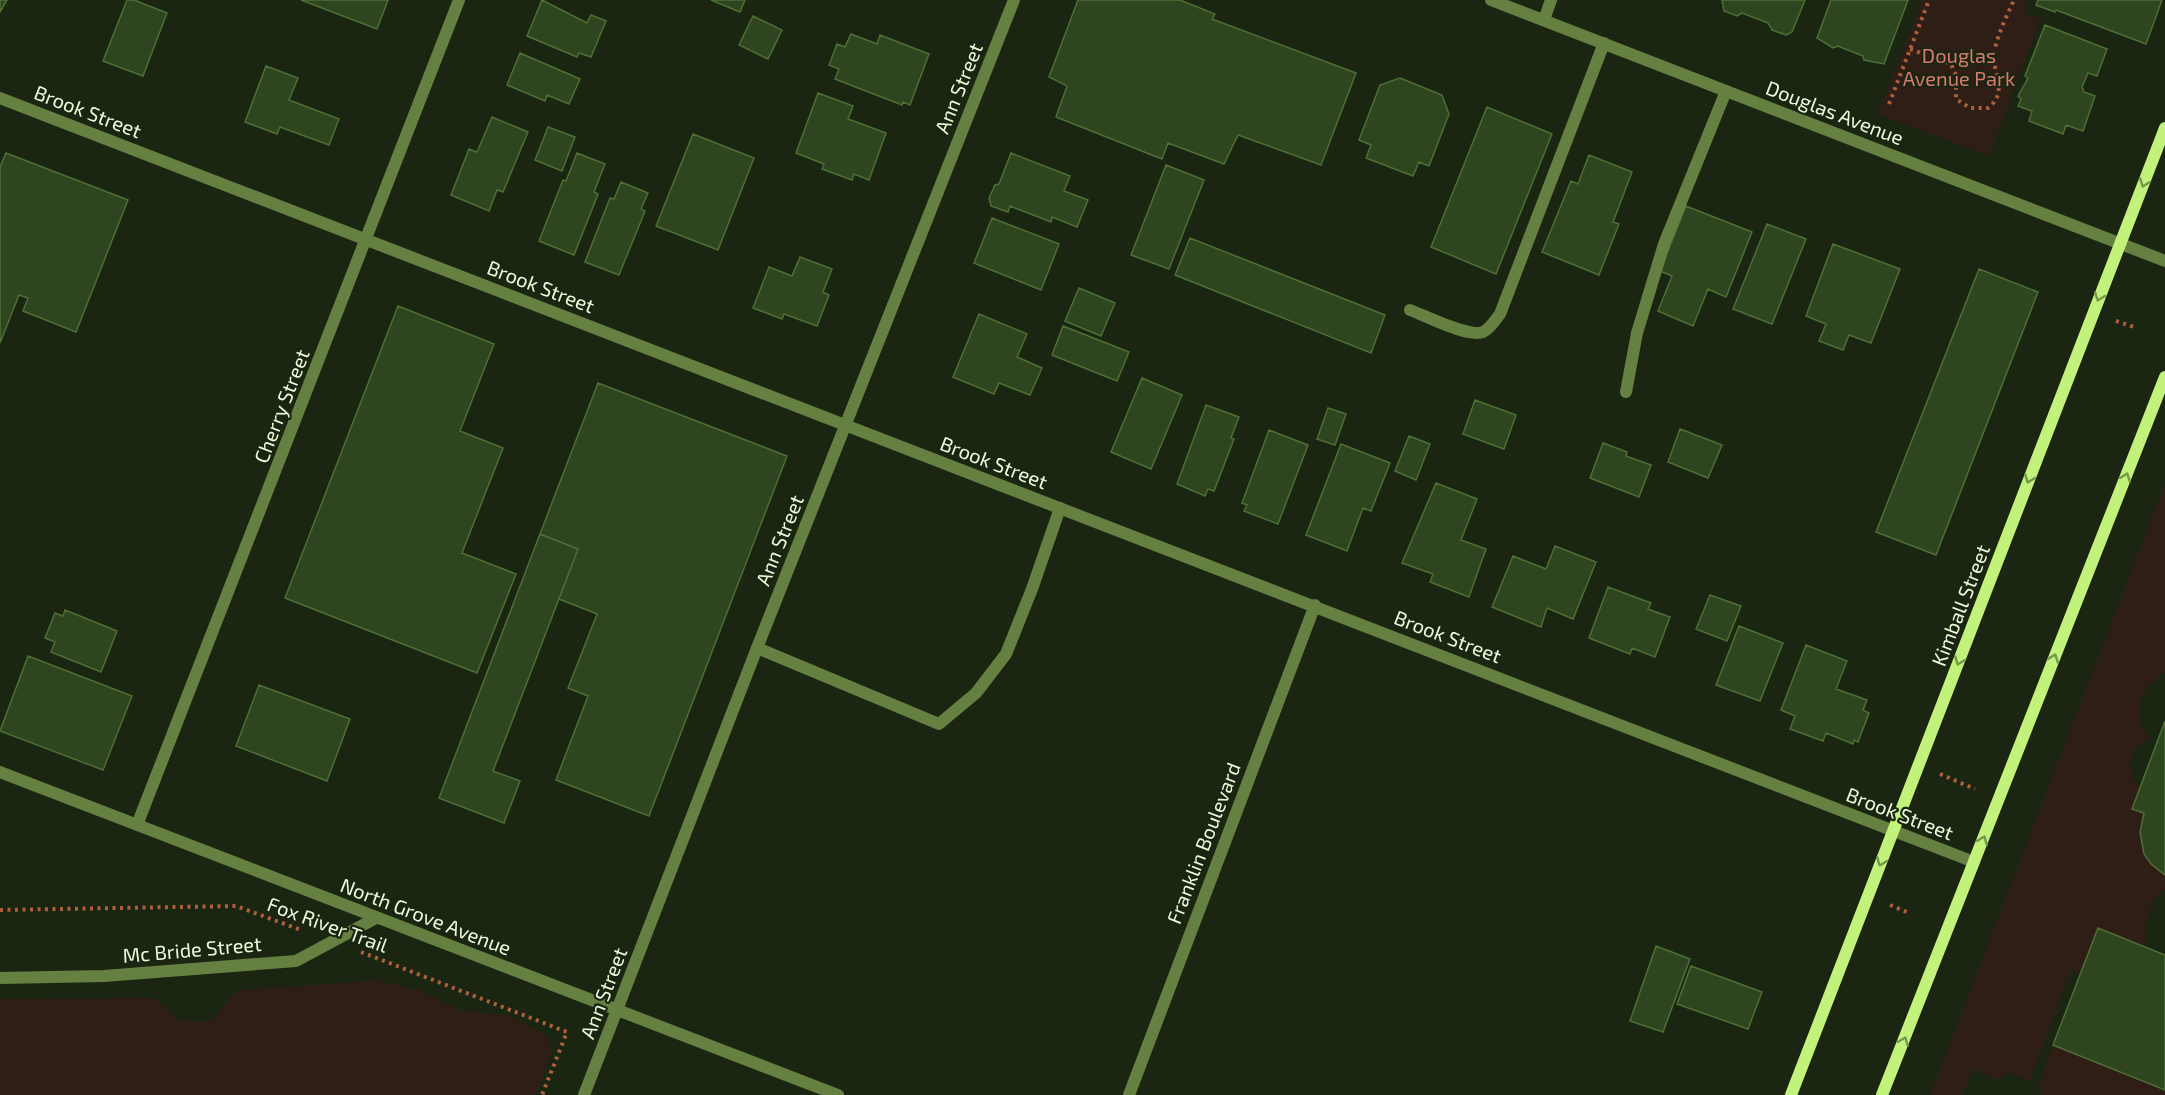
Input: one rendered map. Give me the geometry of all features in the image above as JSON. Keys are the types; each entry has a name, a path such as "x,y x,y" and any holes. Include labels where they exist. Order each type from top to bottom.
{"main road":[{"name":"Kimball Street","path":"1791,1095 2165,129"},
{"path":"1882,1095 2165,377"}],"street":[{"name":"Cherry Street","path":"137,825 459,0"},
{"name":"Ann Street","path":"584,1095 757,648 1014,0"},
{"name":"Douglas Avenue","path":"1491,0 2165,261"},
{"path":"1544,20 1551,0"},
{"path":"1410,310 1469,333 1483,332 1500,314 1604,43"},
{"path":"1626,393 1637,333 1664,244 1726,91"},
{"name":"Brook Street","path":"0,98 1315,605 1974,862"},
{"path":"757,648 939,724 976,693 1006,654 1032,589 1060,508"},
{"name":"Franklin Boulevard","path":"1129,1095 1315,605"},
{"name":"North Grove Avenue","path":"0,772 838,1095"},
{"name":"Mc Bride Street","path":"0,978 104,976 296,961 376,918"}],"path":[{"path":"1889,104 1929,0"},
{"path":"1910,49 1951,64 1956,75 1956,99 1970,108 1988,108 1995,103 2001,87 1993,56 2014,0"},
{"path":"2113,319 2137,328"},
{"path":"1936,772 1975,789"},
{"path":"1881,902 1909,913"},
{"name":"Fox River Trail","path":"0,910 236,906 435,979 567,1032 542,1095"}],"green space":[{"name":"Douglas Avenue Park","path":"1922,0 2028,0 2024,13 2040,19 1989,156 1878,114"},
{"path":"2165,483 2165,673 2149,686 2140,703 2141,721 2151,739 2138,744 2134,749 2130,766 2133,780 2140,786 2132,808 2145,812 2141,830 2143,848 2151,863 2165,875 2165,890 2153,902 2147,916 2146,947 2098,928 2080,975 2070,971 2030,1081 2007,1072 2002,1078 1995,1079 1973,1069 1962,1095 1930,1095"},
{"path":"374,980 418,990 460,1010 507,1015 548,1036 552,1053 536,1095 0,1095 0,999 154,998 179,1021 212,1021 236,991"},
{"path":"2053,1045 2165,1088 2165,1095 2042,1095 2039,1084"}],"building":[{"path":"0,0 7,0 0,12"},
{"path":"127,0 134,0 167,13 143,76 103,61"},
{"path":"301,0 388,0 377,29"},
{"path":"542,0 587,23 591,15 606,21 591,57 579,53 577,57 527,36"},
{"path":"711,0 745,0 740,12"},
{"path":"1078,0 1180,0 1215,14 1212,19 1356,73 1321,165 1238,135 1224,164 1168,143 1162,159 1056,117 1067,86 1049,77"},
{"path":"1722,0 1805,0 1792,32 1786,35 1772,30 1768,23 1742,13 1737,16 1724,11"},
{"path":"1831,0 1908,0 1884,64 1864,60 1863,56 1838,46 1833,48 1817,38"},
{"path":"2038,0 2162,0 2146,44 2056,10 2055,12 2036,5"},
{"path":"753,16 782,30 768,59 739,45"},
{"path":"2045,25 2107,49 2097,76 2088,73 2082,87 2084,92 2095,96 2083,131 2066,125 2063,134 2029,121 2032,111 2018,106 2021,99 2018,96 2028,78 2025,76"},
{"path":"851,34 877,44 880,35 929,54 910,105 903,102 902,105 835,79 839,69 829,65 837,44 845,47"},
{"path":"520,53 580,79 569,104 547,95 545,101 507,85"},
{"path":"266,66 298,78 289,100 339,119 329,145 280,127 277,134 245,122"},
{"path":"1400,78 1442,95 1449,114 1429,166 1419,162 1413,176 1366,158 1371,145 1359,140 1380,85"},
{"path":"818,93 853,106 848,119 886,133 869,180 854,174 852,180 822,169 824,164 796,153"},
{"path":"1487,107 1552,134 1496,274 1431,247"},
{"path":"492,117 528,132 503,192 497,190 489,211 451,195 469,149 477,152"},
{"path":"548,127 575,137 562,171 535,160"},
{"path":"693,134 754,158 718,250 656,226"},
{"path":"6,153 128,200 76,332 23,311 28,298 19,295 0,343 0,167"},
{"path":"577,153 605,164 594,192 598,194 574,255 539,241 563,180 566,181"},
{"path":"1011,153 1070,176 1064,191 1088,200 1077,227 1052,217 1051,222 1010,206 1008,212 991,206 989,198 995,185 999,184"},
{"path":"1589,155 1632,172 1613,222 1619,224 1599,275 1542,252 1571,181 1578,184"},
{"path":"1166,165 1204,180 1169,269 1131,255"},
{"path":"621,182 648,193 641,209 645,211 619,275 585,262 610,198 614,199"},
{"path":"1686,206 1752,232 1726,297 1708,289 1693,326 1658,311 1672,276 1660,271"},
{"path":"992,218 1059,244 1041,290 974,263"},
{"path":"1767,224 1806,239 1772,324 1733,309"},
{"path":"1190,238 1385,315 1371,353 1175,275"},
{"path":"1833,244 1900,269 1871,343 1849,335 1843,350 1819,341 1826,324 1806,316"},
{"path":"800,257 832,269 823,292 829,295 817,326 784,314 782,319 753,308 769,267 792,276"},
{"path":"1979,269 2038,292 1936,555 1876,532"},
{"path":"1079,288 1115,303 1101,336 1065,321"},
{"path":"398,306 494,344 460,431 503,448 462,553 516,574 477,673 285,598"},
{"path":"979,314 1027,334 1017,357 1042,368 1030,395 999,383 994,394 953,377"},
{"path":"1063,326 1129,352 1117,381 1052,355"},
{"path":"1142,378 1182,395 1151,469 1111,452"},
{"path":"598,383 787,456 649,816 556,780 588,696 568,688 597,614 559,599 578,549 540,534"},
{"path":"1475,400 1516,415 1504,449 1463,434"},
{"path":"1206,405 1239,417 1231,438 1234,439 1214,491 1208,489 1205,496 1177,484"},
{"path":"1328,408 1346,414 1335,445 1317,439"},
{"path":"1680,429 1722,445 1708,478 1668,462"},
{"path":"1269,430 1308,445 1278,524 1244,511 1247,505 1242,503"},
{"path":"1409,436 1430,444 1416,480 1395,471"},
{"path":"1603,443 1627,452 1626,456 1651,465 1639,497 1590,478"},
{"path":"1341,444 1390,463 1371,511 1363,508 1347,551 1306,535"},
{"path":"1436,483 1477,499 1461,540 1486,549 1469,597 1430,582 1433,574 1402,563"},
{"path":"540,534 578,549 493,771 520,781 504,823 439,798"},
{"path":"1555,546 1596,562 1573,619 1547,608 1541,627 1492,607 1513,556 1546,569"},
{"path":"1608,587 1651,603 1648,609 1670,617 1655,657 1632,648 1630,654 1589,638"},
{"path":"1710,595 1741,606 1727,641 1696,629"},
{"path":"65,610 117,631 101,672 51,652 55,642 45,638 55,613 63,616"},
{"path":"1739,626 1783,643 1760,701 1716,685"},
{"path":"1806,645 1847,661 1836,689 1867,700 1863,710 1869,713 1858,742 1854,740 1853,744 1826,733 1823,741 1790,729 1795,716 1781,710"},
{"path":"28,656 132,696 103,770 0,731"},
{"path":"259,685 350,719 327,781 236,746"},
{"path":"2165,721 2165,875 2151,864 2144,854 2140,832 2144,813 2132,809"},
{"path":"2098,928 2165,955 2165,1090 2053,1045"},
{"path":"1656,946 1690,959 1663,1032 1630,1021"},
{"path":"1691,966 1762,992 1748,1029 1677,1004"}]}
